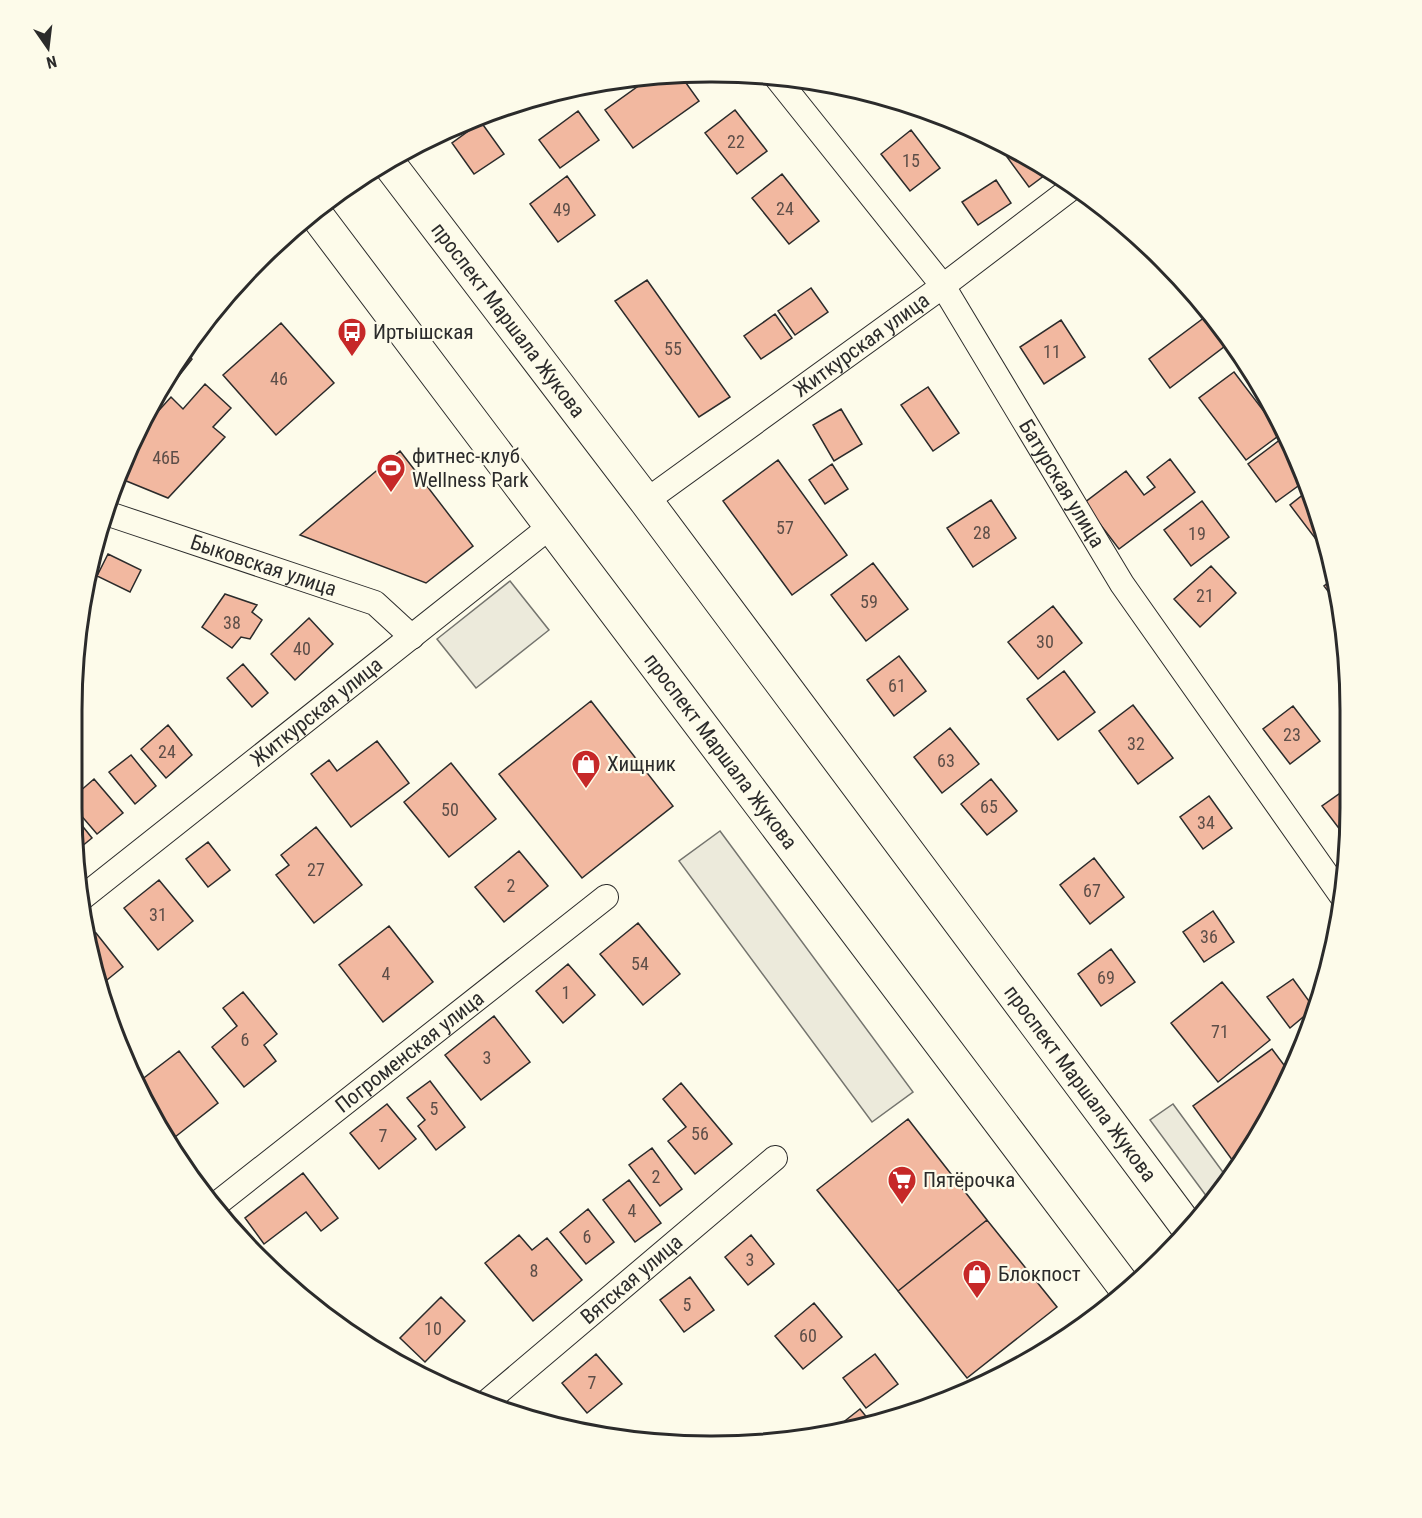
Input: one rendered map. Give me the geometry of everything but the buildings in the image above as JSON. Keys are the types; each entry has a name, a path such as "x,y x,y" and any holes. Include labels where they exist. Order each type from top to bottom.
{"highway":[{"name":"проспект Маршала Жукова","path":"393,169 646,501 1183,1222"},
{"name":"проспект Маршала Жукова","path":"320,219 1121,1283"}],"street":[{"name":"Батурская улица","path":"784,87 942,286 1122,584 1334,886"},
{"name":"Житкурская улица","path":"646,501 942,286 1066,192"},
{"name":"Быковская улица","path":"114,516 375,603 412,637"},
{"name":"Житкурская улица","path":"89,893 551,526"},
{"name":"Погроменская улица","path":"220,1200 606,897"},
{"name":"Вятская улица","path":"493,1396 775,1158"}],"shaded area":[{"path":"510,581 549,630 476,688 437,639"},
{"path":"720,831 913,1092 872,1122 679,861"},
{"path":"1173,1104 1223,1172 1206,1195 1150,1120"}],"place":[{"name":"Иртышская","path":"352,358"},
{"name":"фитнес-клуб Wellness Park","path":"391,494"},
{"name":"Хищник","path":"586,790"},
{"name":"Пятёрочка","path":"902,1206"},
{"name":"Блокпост","path":"977,1300"}]}
